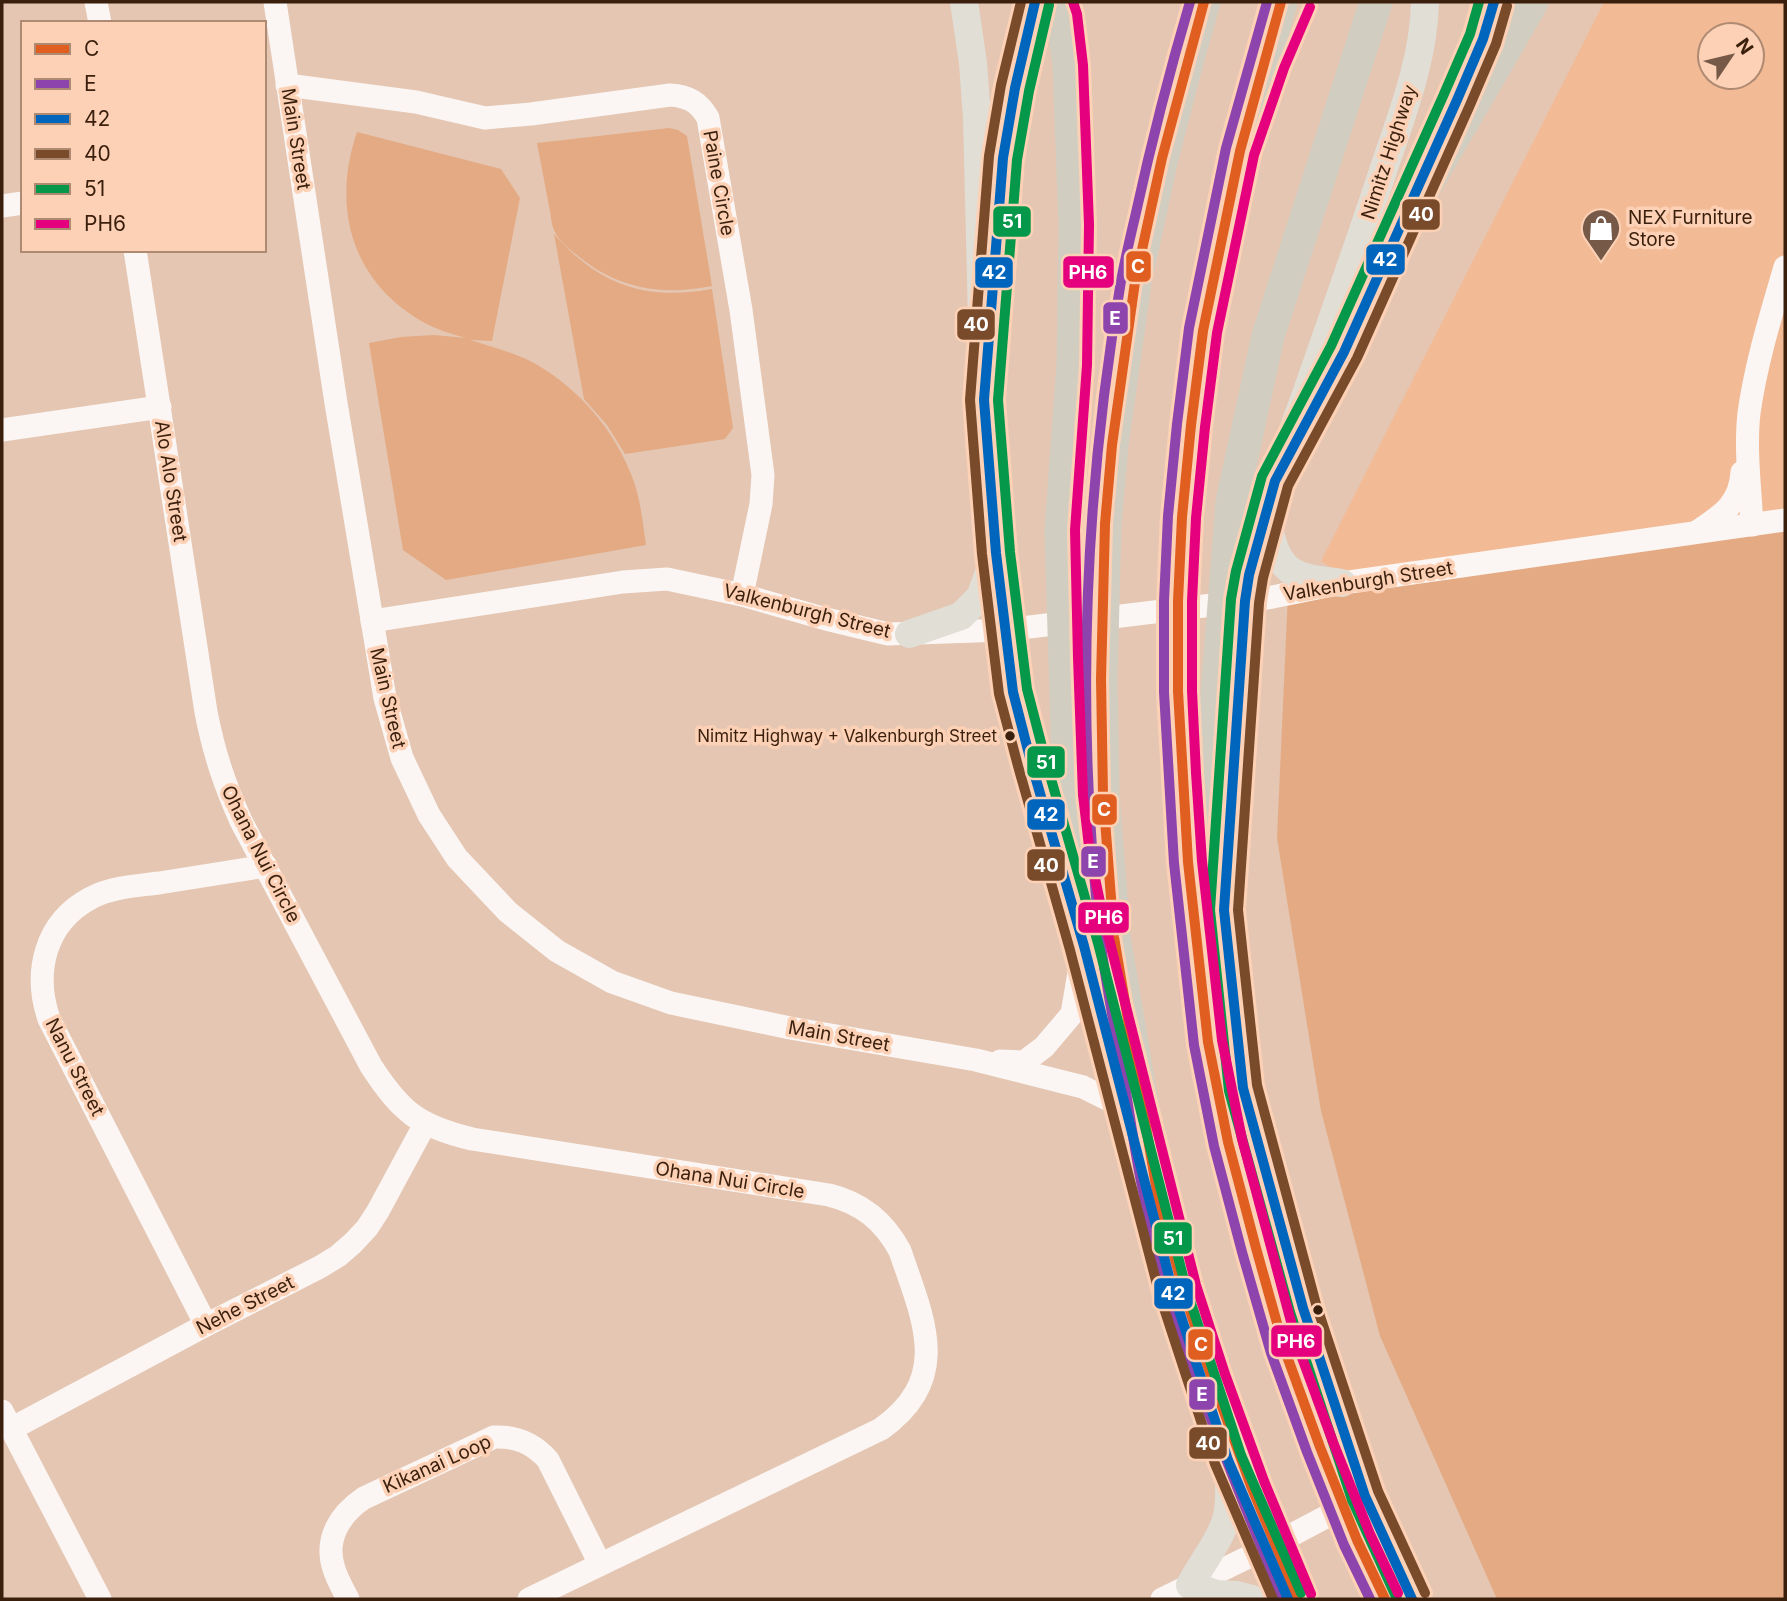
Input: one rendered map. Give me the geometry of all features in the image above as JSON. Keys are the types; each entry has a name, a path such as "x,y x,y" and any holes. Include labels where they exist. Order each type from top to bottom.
{"highway":[{"path":"1059,2 1069,66 1075,225 1073,365 1061,530 1069,796 1076,857 1087,914 1183,1290 1251,1486 1298,1599"},
{"path":"1157,1192 1114,937 1103,782 1101,679 1105,524 1112,445 1163,67 1181,2"},
{"path":"1135,282 1162,158 1204,2"},
{"path":"1281,2 1240,151 1203,331 1191,425 1182,517 1178,601 1178,691 1188,862 1208,1042 1228,1142 1255,1248 1284,1348 1320,1447 1357,1540 1385,1599"},
{"path":"1240,151 1271,63 1297,2"},
{"path":"1208,1042 1207,872 1213,746 1232,502 1268,336 1376,2"},
{"path":"1392,243 1532,2"}],"main road":[{"path":"964,2 973,63 977,118 984,400 996,554 1013,692 1084,946 1174,1292 1228,1460 1288,1599"},
{"path":"984,400 1003,158 1015,88 1035,2"},
{"name":"Nimitz Highway","path":"1412,1599 1365,1496 1303,1308 1242,1088 1224,910 1249,575 1275,481 1411,89 1425,2"},
{"path":"1275,481 1344,352 1463,88 1483,39 1494,2"},
{"path":"1266,512 1270,537 1289,570 1299,576 1342,583"},
{"path":"909,634 961,616 980,597 996,554"},
{"path":"1228,1460 1230,1502 1227,1520 1191,1585 1217,1594 1252,1599"}],"street":[{"path":"96,2 100,21"},
{"name":"Main Street","path":"275,2 384,698 402,758 429,815 457,858 508,912 557,951 612,982 671,1003 790,1028 976,1060 1083,1087 1125,1108"},
{"name":"Paine Circle","path":"287,85 416,102 485,118 670,95 683,96 703,109 708,118 741,310 763,475 761,503 742,595"},
{"path":"2,206 21,203"},
{"name":"Alo Alo Street","path":"135,252 206,712"},
{"path":"1752,525 1748,458 1749,415 1763,342 1785,267"},
{"path":"2,430 160,407"},
{"path":"1696,533 1736,500 1741,484 1742,465 1748,458"},
{"name":"Valkenburgh Street","path":"372,621 623,582 667,579 742,595 888,634 1004,630 1245,601 1342,583 1785,520"},
{"name":"Ohana Nui Circle","path":"206,712 213,750 241,821 371,1066 403,1108 425,1124 472,1139 842,1198 876,1218 886,1228 900,1251 926,1330 927,1344 924,1373 903,1411 881,1429 529,1599"},
{"name":"Nanu Street","path":"206,1325 49,1019 42,991 43,963 46,950 60,925 74,910 92,898 118,889 266,866"},
{"name":"Main Street","path":"976,1060 1024,1062 1044,1047 1072,1014 1084,946"},
{"name":"Nehe Street","path":"6,1420 206,1325 338,1256 353,1243 378,1211 425,1124"},
{"path":"6,1420 100,1599"},
{"name":"Kikanai Loop","path":"348,1599 334,1571 331,1555 335,1530 343,1516 363,1498 494,1437 520,1440 535,1447 548,1460 600,1564"},
{"path":"1162,1599 1365,1496"}],"shaded area":[{"path":"1604,2 1785,2 1785,513 1347,578 1321,561"},
{"path":"669,128 687,136 712,286 658,290 608,276 565,245 553,226 537,143"},
{"path":"357,132 501,169 520,198 492,341 470,340 519,356 544,369 592,410 616,444 634,482 646,545 446,580 403,550 369,343 434,335 466,338 425,323 400,306 380,287 365,265 354,241 346,188 349,160"},
{"path":"554,234 588,266 625,285 665,293 712,289 733,428 725,439 625,454 607,425 584,399"},
{"path":"1785,519 1785,1599 1497,1599 1380,1336 1321,1111 1277,838 1288,594"}],"transit line":[{"name":"40","path":"1021,2 1001,85 989,156 970,400 982,554 999,694 1070,950 1160,1296 1215,1464 1273,1599"},
{"name":"42","path":"1035,2 1015,88 1003,158 984,400 996,553 1013,692 1084,946 1173,1292 1228,1460 1288,1599"},
{"name":"PH6","path":"1073,2 1083,65 1089,225 1087,365 1075,530 1083,795 1090,855 1196,1285 1264,1481 1311,1594"},
{"name":"E","path":"1190,2 1154,136 1124,265 1108,362 1092,526 1088,608 1086,690 1092,854 1107,988 1138,1166 1156,1248 1204,1400 1283,1599"},
{"name":"C","path":"1204,2 1162,158 1135,282 1112,445 1105,524 1101,679 1103,794 1114,937 1157,1192 1183,1289 1212,1379 1251,1486 1298,1599"},
{"name":"E","path":"1267,2 1226,148 1189,328 1177,424 1168,516 1164,601 1164,692 1174,863 1194,1045 1214,1146 1242,1252 1271,1353 1307,1452 1344,1545 1370,1599"},
{"name":"C","path":"1281,2 1240,151 1203,331 1191,425 1182,517 1178,601 1178,691 1188,862 1208,1042 1228,1142 1256,1248 1284,1348 1320,1447 1357,1540 1385,1599"},
{"name":"51","path":"1397,1599 1352,1500 1290,1312 1229,1091 1210,910 1231,599 1262,476 1331,346 1470,34 1479,2"},
{"name":"42","path":"1412,1599 1365,1496 1303,1308 1243,1088 1224,910 1245,601 1249,575 1275,481 1344,352 1457,100 1483,39 1494,2"},
{"name":"51","path":"1049,5 1029,91 1017,160 998,400 1010,552 1027,689 1098,943 1186,1288 1241,1455 1301,1593"},
{"name":"40","path":"1425,1593 1378,1491 1316,1304 1257,1085 1238,910 1259,603 1263,578 1288,486 1357,358 1496,44 1507,6"},
{"name":"PH6","path":"1310,7 1284,68 1254,155 1217,333 1196,518 1192,601 1196,773 1202,861 1222,1040 1242,1139 1297,1344 1370,1534 1398,1593"}],"place":[{"name":"NEX Furniture Store","path":"1601,262"},
{"name":"Nimitz Highway + Valkenburgh Street","path":"1010,736"}]}
